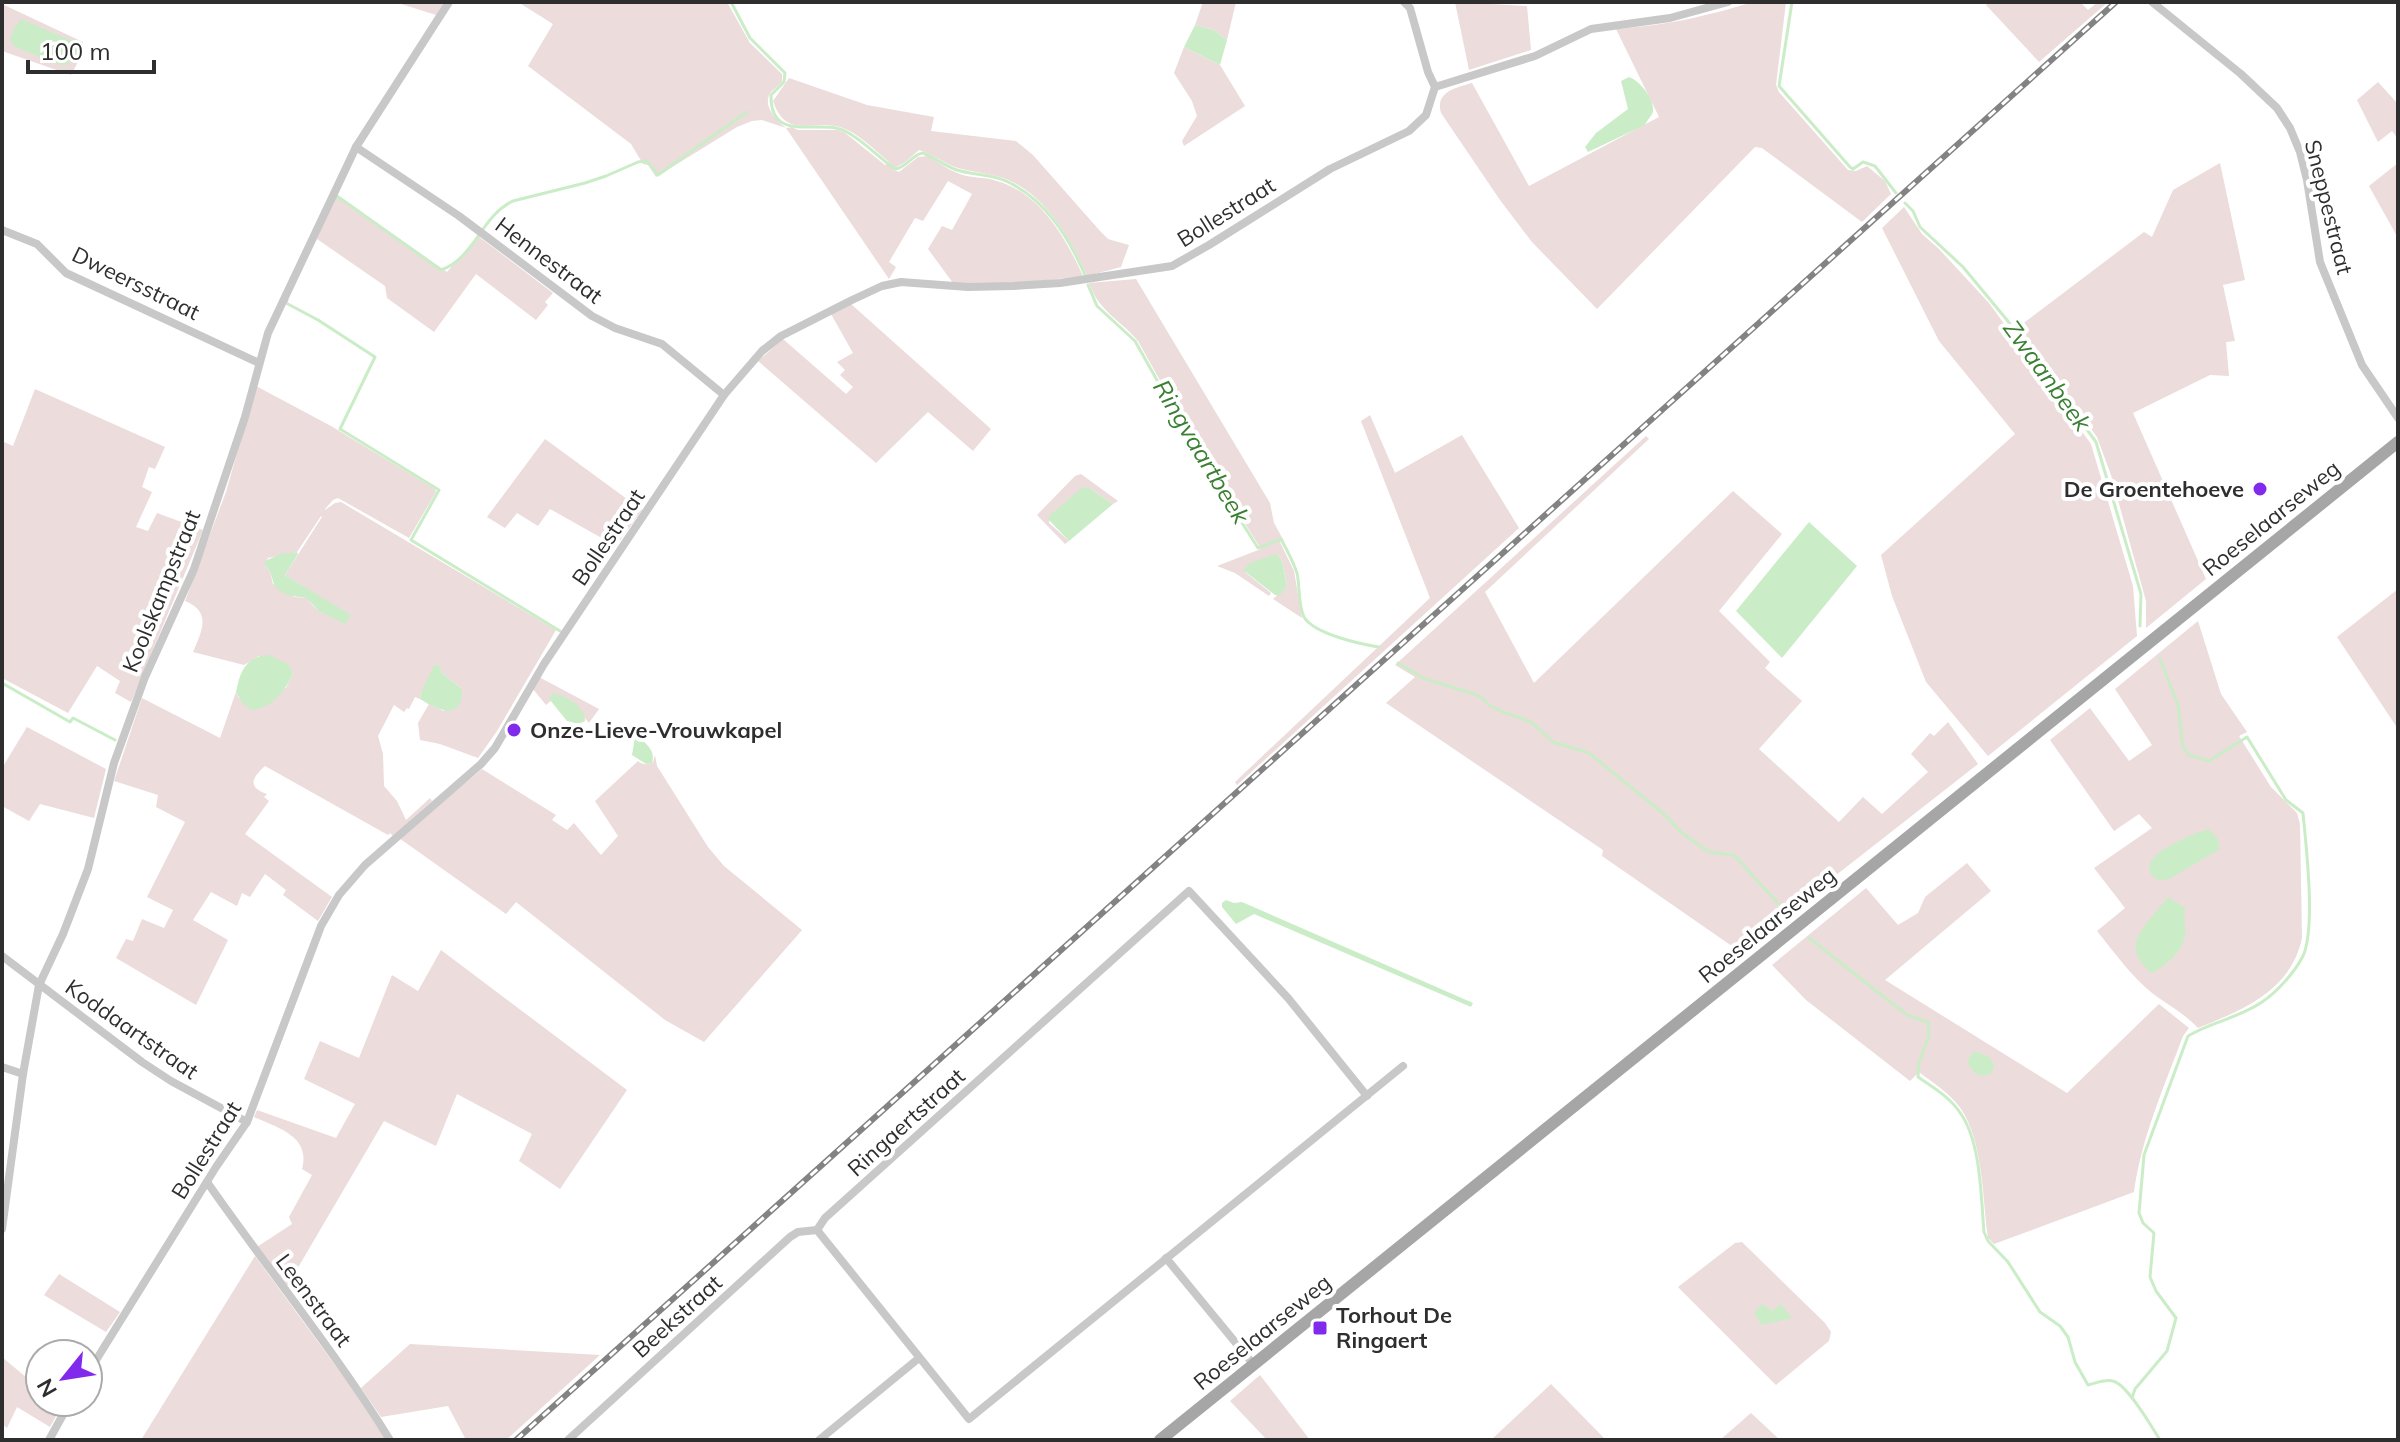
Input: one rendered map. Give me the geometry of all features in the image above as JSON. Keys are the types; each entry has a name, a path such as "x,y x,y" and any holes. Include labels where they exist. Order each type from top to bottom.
{"main road":[{"name":"Roeselaarseweg","path":"1160,1440 2398,442"}],"street":[{"name":"Koolskampstraat","path":"2,1229 23,1074 39,985 88,869 114,763 145,677 194,569 245,417 268,333 356,147 449,2"},
{"path":"1404,2 1410,8 1435,87 1535,56 1591,29 1670,18 1728,2"},
{"name":"Sneppestraat","path":"2152,2 2241,74 2277,108 2290,128 2307,180 2320,262 2362,365 2398,418"},
{"name":"Bollestraat","path":"104,1347 247,1122 328,912 365,865 481,764 495,748 544,664 724,395 762,351 801,324 882,286 901,282 968,287 1060,283 1172,266 1330,169 1409,131 1426,115 1435,87"},
{"name":"Hennestraat","path":"356,147 459,216 592,316 615,328 662,344 724,395"},
{"name":"Dweersstraat","path":"2,230 37,244 66,273 259,363"},
{"name":"Ringaertstraat","path":"817,1230 825,1218 1189,891 1288,998 1367,1096"},
{"name":"Koddaartstraat","path":"2,956 171,1081 247,1122"},
{"path":"817,1230 969,1419 1403,1066"},
{"path":"2,1067 23,1074"},
{"name":"Leenstraat","path":"207,1182 359,1391 390,1440"},
{"name":"Beekstraat","path":"568,1440 790,1237 798,1232 817,1230"},
{"path":"1166,1258 1254,1365"},
{"path":"819,1440 919,1358"},
{"path":"49,1440 61,1418"}],"shaded area":[{"path":"395,2 444,2 436,15"},
{"path":"518,2 727,2 750,43 782,74 782,82 771,92 768,102 775,117 786,128 762,120 752,121 656,177 648,165 643,164 631,144 528,66 553,24"},
{"path":"1203,2 1236,2 1227,40 1214,30 1195,25"},
{"path":"1455,2 1527,6 1531,50 1469,70"},
{"path":"1753,2 1786,2 1776,85 1779,92 1848,170 1856,171 1867,166 1885,181 1891,194 1862,222 1762,148 1755,147 1597,309 1532,242 1500,200 1441,113 1441,100 1448,92 1472,83 1529,186 1659,117 1616,29 1685,20"},
{"path":"1989,2 2080,2 2088,10 2098,2 2108,2 2039,62 1986,5"},
{"path":"2,4 83,42 71,75 2,51"},
{"path":"21,19 77,43 74,58 60,65 15,47 10,40"},
{"path":"1195,25 1214,30 1227,40 1220,65 1184,47"},
{"path":"1184,47 1220,65 1245,106 1184,146 1182,141 1197,116 1192,101 1174,73"},
{"path":"1629,77 1646,91 1652,102 1652,113 1645,125 1588,152 1585,147 1596,133 1628,109 1621,81"},
{"path":"789,78 867,105 934,117 931,131 1016,141 1033,155 1108,239 1129,245 1121,267 1087,276 1063,231 1029,193 1000,177 958,168 919,150 892,169 899,172 918,157 928,156 960,174 991,179 1013,187 1039,206 1050,219 1083,276 1022,283 953,283 928,249 942,226 952,230 972,194 948,181 923,221 915,218 889,262 896,267 889,279 786,128 838,130 885,165 889,162 861,138 843,128 832,125 802,126 786,121 773,101"},
{"path":"2378,82 2398,104 2398,139 2392,131 2378,142 2357,100"},
{"path":"2220,163 2245,280 2223,285 2235,341 2226,342 2229,376 2210,375 2133,413 2206,579 2146,628 2146,601 2111,475 2097,437 2017,328 2144,232 2152,237 2173,190"},
{"path":"2398,163 2398,238 2369,186"},
{"path":"336,194 447,272 478,236 553,293 545,302 548,305 536,320 476,274 434,332 387,298 385,286 317,239"},
{"path":"1904,207 1922,234 1989,303 2091,444 2133,586 2137,636 1988,756 1926,682 1892,596 1881,555 2015,434 1939,341 1882,228"},
{"path":"1136,279 1270,503 1274,523 1284,541 1280,542 1294,571 1302,618 1273,599 1287,586 1278,555 1245,572 1271,593 1269,596 1235,573 1217,566 1261,549 1200,452 1138,341 1098,301 1089,283"},
{"path":"851,304 991,429 973,451 928,412 876,463 758,361 783,339 846,394 853,387 840,375 845,370 837,362 853,353 831,314"},
{"path":"256,386 331,426 436,492 409,538 338,498 325,510 341,502 556,630 478,758 420,740 418,723 429,704 444,711 462,689 442,673 440,667 420,699 415,697 409,709 404,712 394,705 378,736 383,754 384,786 397,801 406,820 430,798 432,801 393,836 265,766 261,770 254,785 267,794 264,797 269,801 245,834 332,897 318,921 283,895 286,890 265,874 250,897 242,893 237,906 211,892 193,920 228,940 196,1005 116,958 126,939 133,941 142,919 164,928 173,910 147,897 185,822 156,807 158,795 114,781 142,698 220,738 236,692 239,698 286,688 293,673 259,656 244,665 193,652 202,630 202,616 185,601 226,492","holes":["322,517 285,575 350,616 326,614 307,598 295,597 273,584 265,565 268,558 297,552"]},
{"path":"35,389 165,447 155,469 149,467 142,487 152,492 136,527 148,531 157,513 203,530 131,702 115,693 120,681 97,666 68,713 2,678 2,441 13,446"},
{"path":"1370,415 1395,473 1462,435 1519,528 1237,785 1235,782 1430,598 1361,421"},
{"path":"1646,436 1649,439 1485,592 1534,683 1733,491 1782,534 1719,611 1770,662 1765,668 1802,701 1759,749 1839,822 1863,797 1882,814 1928,772 1911,754 1930,733 1934,736 1948,722 1978,764 1739,951 1602,856 1603,850 1386,703 1415,677 1395,665"},
{"path":"545,439 642,510 616,546 550,509 538,526 517,513 505,528 487,517"},
{"path":"1081,474 1118,501 1113,504 1089,488 1050,516 1049,523 1069,541 1065,544 1037,515 1075,476"},
{"path":"1083,487 1113,504 1069,541 1048,519"},
{"path":"1809,522 1857,566 1782,658 1736,611"},
{"path":"297,552 285,575 351,615 345,624 319,611 306,598 286,595 275,587 265,561 280,554"},
{"path":"1278,555 1282,561 1287,586 1280,595 1275,595 1243,570 1250,563"},
{"path":"2398,589 2398,729 2337,637"},
{"path":"2198,621 2221,694 2247,732 2239,736 2271,787 2297,813 2300,824 2302,938 2296,956 2276,985 2247,1006 2198,1028 2144,986 2097,931 2125,908 2094,868 2152,828 2139,814 2114,831 2050,740 2090,708 2129,761 2152,745 2115,689"},
{"path":"269,655 288,664 293,673 277,698 266,706 252,710 243,704 236,692 240,678 245,666 255,658"},
{"path":"436,665 462,689 461,699 454,710 434,707 420,699"},
{"path":"539,677 599,709 589,723 579,711 553,699 546,705 533,689"},
{"path":"553,693 578,706 585,721 579,724 567,721 550,700"},
{"path":"27,727 106,769 94,818 40,804 29,821 2,806 2,768"},
{"path":"635,737 650,748 652,763 646,764 632,755"},
{"path":"655,755 657,766 708,847 724,866 802,930 704,1042 665,1020 516,902 506,914 399,838 482,769 556,815 552,820 567,830 574,823 601,855 618,836 595,801 638,761 651,763"},
{"path":"2209,829 2217,838 2220,849 2171,878 2160,881 2151,873 2150,865 2165,849"},
{"path":"1967,863 1991,891 1885,980 2067,1093 2159,1004 2189,1028 2183,1036 2154,1113 2134,1192 1994,1244 1988,1238 1977,1152 1961,1109 1942,1089 1919,1072 1910,1081 1806,1000 1772,965 1866,888 1898,925 1918,913 1925,897"},
{"path":"2168,897 2185,908 2184,940 2173,957 2152,973 2142,963 2136,944 2145,925"},
{"path":"1226,900 1242,902 1473,1003 1471,1007 1254,914 1236,924 1222,907"},
{"path":"441,950 627,1090 560,1189 519,1161 532,1134 457,1094 436,1146 384,1121 286,1288 257,1247 292,1224 289,1217 312,1175 302,1169 304,1158 297,1141 254,1117 257,1110 336,1138 355,1104 304,1079 320,1041 359,1058 392,975 418,991"},
{"path":"1974,1051 1989,1057 1994,1064 1992,1073 1980,1075 1971,1068 1967,1061"},
{"path":"1742,1242 1831,1332 1829,1341 1776,1385 1678,1287 1735,1243"},
{"path":"255,1256 346,1380 386,1440 141,1440"},
{"path":"59,1274 120,1312 106,1332 44,1295"},
{"path":"1762,1304 1772,1311 1781,1304 1792,1318 1762,1325 1754,1313"},
{"path":"410,1344 600,1355 506,1440 466,1440 448,1406 381,1417 361,1388"},
{"path":"2,1357 24,1376 24,1411 17,1407 7,1428 2,1424"},
{"path":"1260,1375 1310,1440 1267,1440 1230,1401"},
{"path":"1551,1384 1606,1440 1491,1440"},
{"path":"1751,1413 1780,1440 1720,1440"},
{"path":"35,1418 55,1418 50,1427"}],"waterway":[{"name":"Ringvaartbeek","path":"731,2 750,38 785,73 784,82 771,95 773,110 779,120 798,127 845,131 895,169 923,153 957,170 1006,181 1044,208 1071,246 1085,275"},
{"name":"Zwaanbeek","path":"1792,2 1779,86 1850,167 1853,169 1863,162 1875,166 1896,193"},
{"path":"335,200 337,196 441,270 462,256 493,216 513,201 585,183 638,162 647,161 658,175 747,112"},
{"name":"Zwaanbeek","path":"1905,203 1913,211 1920,227 1963,267 2007,320 2096,442 2141,594 2140,626"},
{"name":"Ringvaartbeek","path":"1088,285 1097,306 1135,341 1198,453 1258,548 1281,539 1297,573 1304,617 1327,633 1379,647"},
{"path":"287,300 286,303 375,357 340,429 439,490 411,540 560,631"},
{"name":"Zwaanbeek","path":"2132,1398 2135,1389 2167,1351 2176,1318 2156,1291 2150,1277 2154,1233 2143,1223 2139,1213 2144,1155 2188,1036 2235,1016 2274,993 2303,956 2309,926 2303,813 2286,800 2247,737 2209,761 2189,755 2183,747 2178,705 2160,659"},
{"path":"1398,663 1423,678 1480,696 1490,706 1531,722 1553,742 1589,753 1664,814 1682,833 1709,852 1734,855 1786,912"},
{"path":"2,683 70,722 73,718 115,740"},
{"path":"1809,938 1907,1015 1928,1022 1929,1036 1919,1062 1918,1077 1952,1103 1968,1126 1976,1155 1984,1232 1988,1241 2008,1262 2040,1312 2060,1326 2068,1337 2075,1362 2088,1385 2107,1380 2119,1384 2139,1407 2160,1440"}],"railway":[{"path":"516,1440 2116,2"}],"place":[{"name":"De Groentehoeve","path":"2260,489"},
{"name":"Onze-Lieve-Vrouwkapel","path":"514,730"},
{"name":"Torhout De Ringaert","path":"1320,1328"}]}
